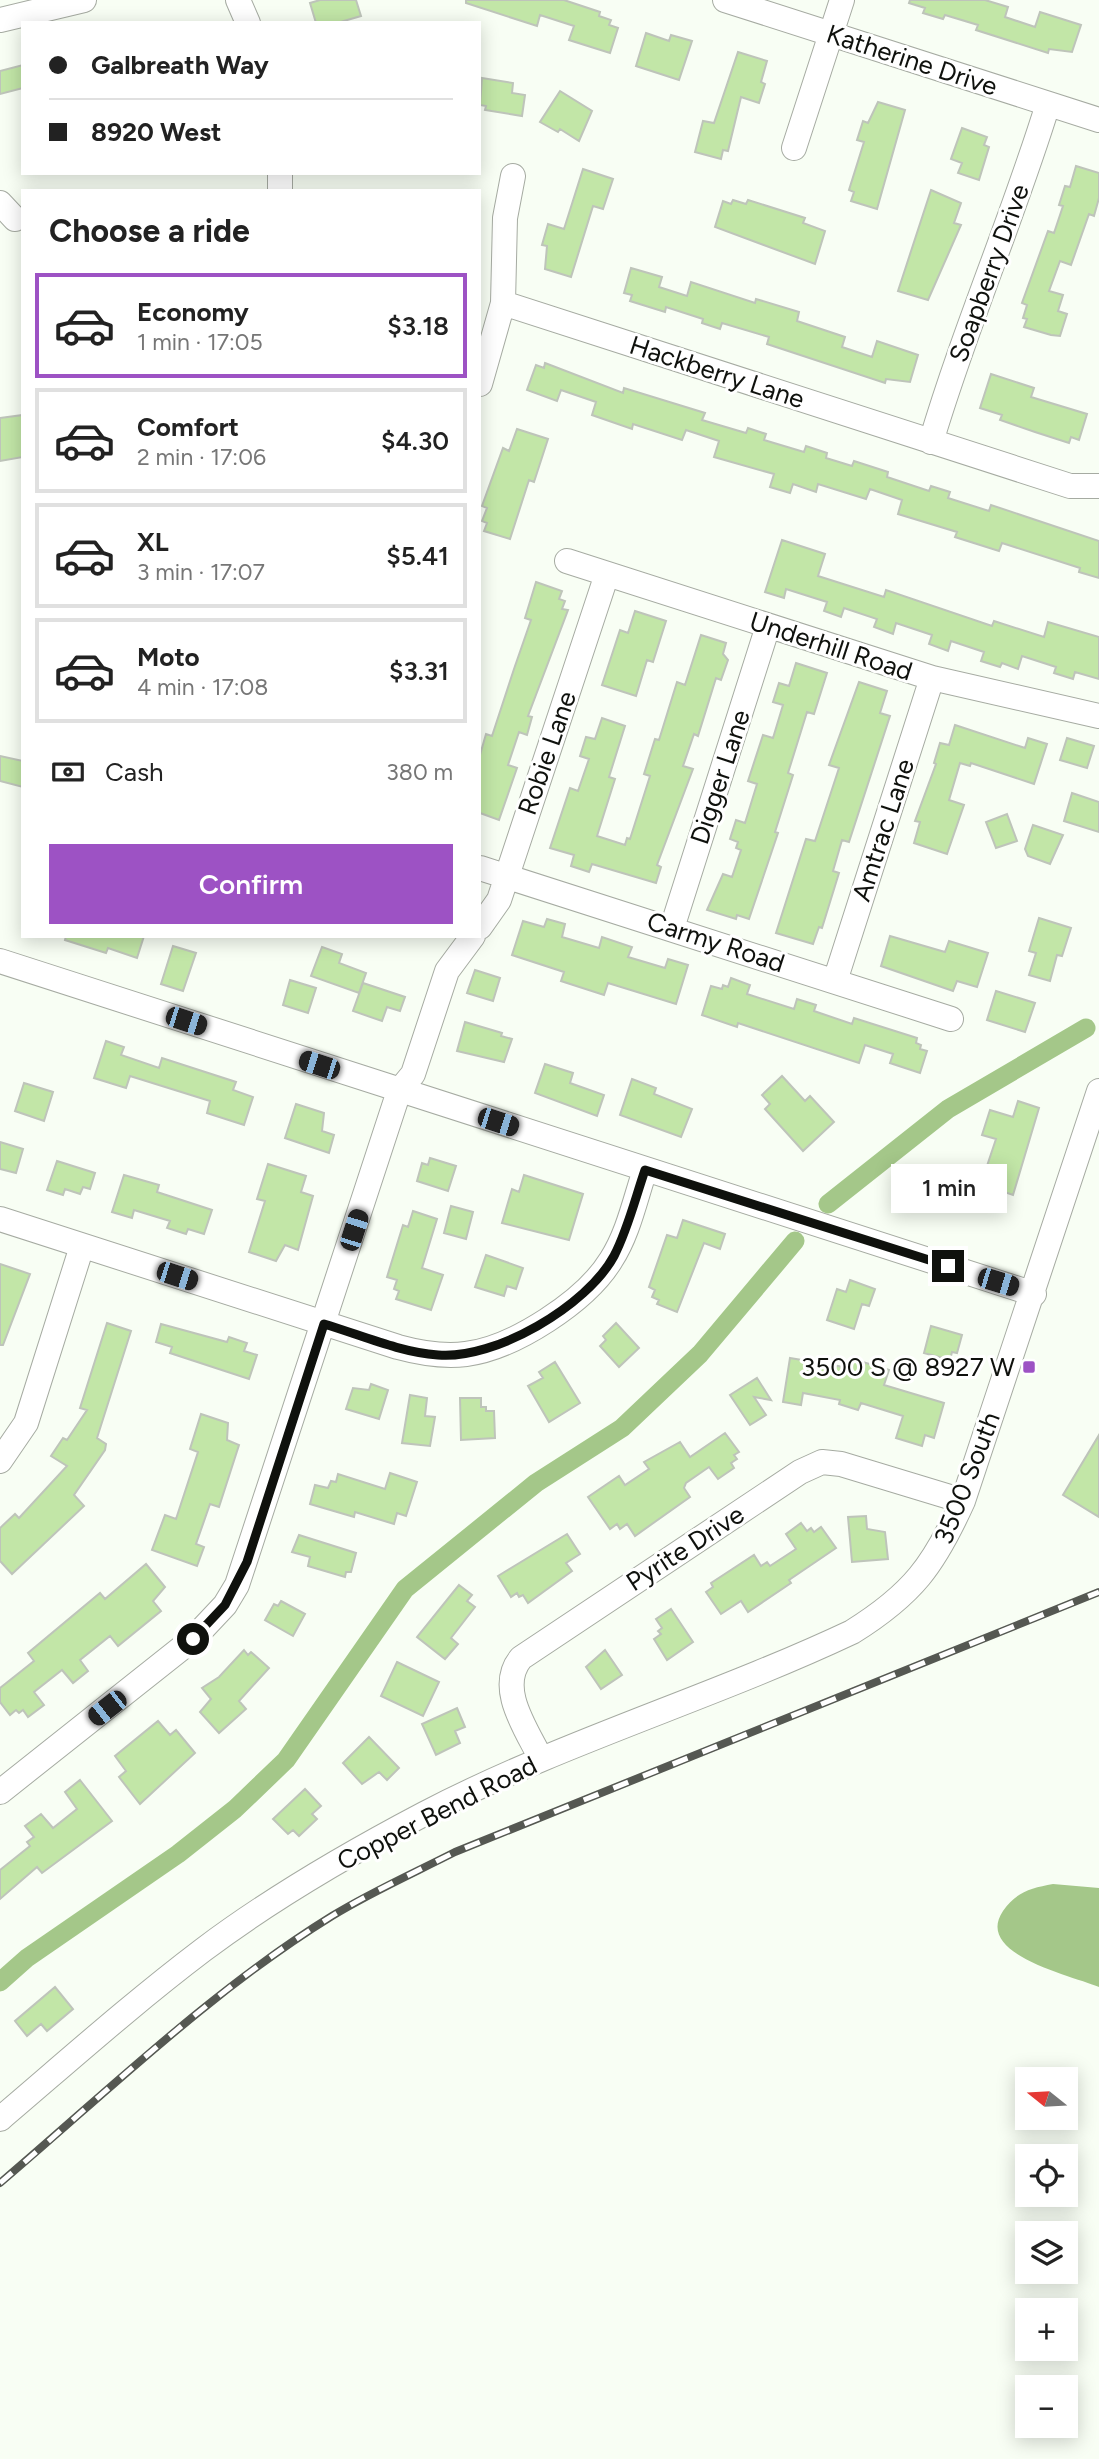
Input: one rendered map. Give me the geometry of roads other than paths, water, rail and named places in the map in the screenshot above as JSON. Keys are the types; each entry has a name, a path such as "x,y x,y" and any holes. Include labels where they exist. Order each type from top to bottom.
{"street":[{"path":"0,20 84,0"},
{"path":"238,0 247,21"},
{"name":"Katherine Drive","path":"725,0 1099,120"},
{"path":"794,148 842,0"},
{"name":"Soapberry Drive","path":"931,442 973,312 1015,209 1048,104"},
{"path":"481,380 503,303 505,218 513,176"},
{"name":"Hackberry Lane","path":"503,303 1070,486 1099,486"},
{"name":"Underhill Road","path":"567,561 932,678 1099,716"},
{"name":"Robie Lane","path":"481,926 499,900 607,574"},
{"name":"Digger Lane","path":"672,928 768,626"},
{"name":"Amtrac Lane","path":"835,981 932,678"},
{"name":"Carmy Road","path":"481,868 951,1019"},
{"path":"0,1792 172,1656 225,1605 247,1562 399,1091 413,1074 447,971 472,938"},
{"path":"0,961 1034,1294"},
{"name":"3500 South","path":"918,1581 937,1554 963,1501 1034,1294 1099,1091"},
{"path":"0,1219 419,1353 468,1354 494,1347 557,1312 603,1273 622,1237 645,1170"},
{"path":"0,1461 26,1423 82,1246"},
{"name":"Pyrite Drive","path":"541,1759 511,1695 512,1671 521,1658 800,1472 822,1462 841,1464 963,1501"},
{"name":"Copper Bend Road","path":"0,2119 151,1990 206,1948 278,1899 426,1813 541,1759 840,1638 886,1611 918,1581"}],"waterway":[{"path":"828,1204 948,1109 1086,1028"},
{"path":"0,1982 27,1958 178,1854 235,1809 286,1760 405,1589 536,1483 622,1428 700,1354 795,1241"}],"railway":[{"path":"0,2183 202,2009 288,1945 362,1899 455,1852 1099,1592"}],"place":[{"name":"3500 S @ 8927 W","path":"1029,1367"}]}
